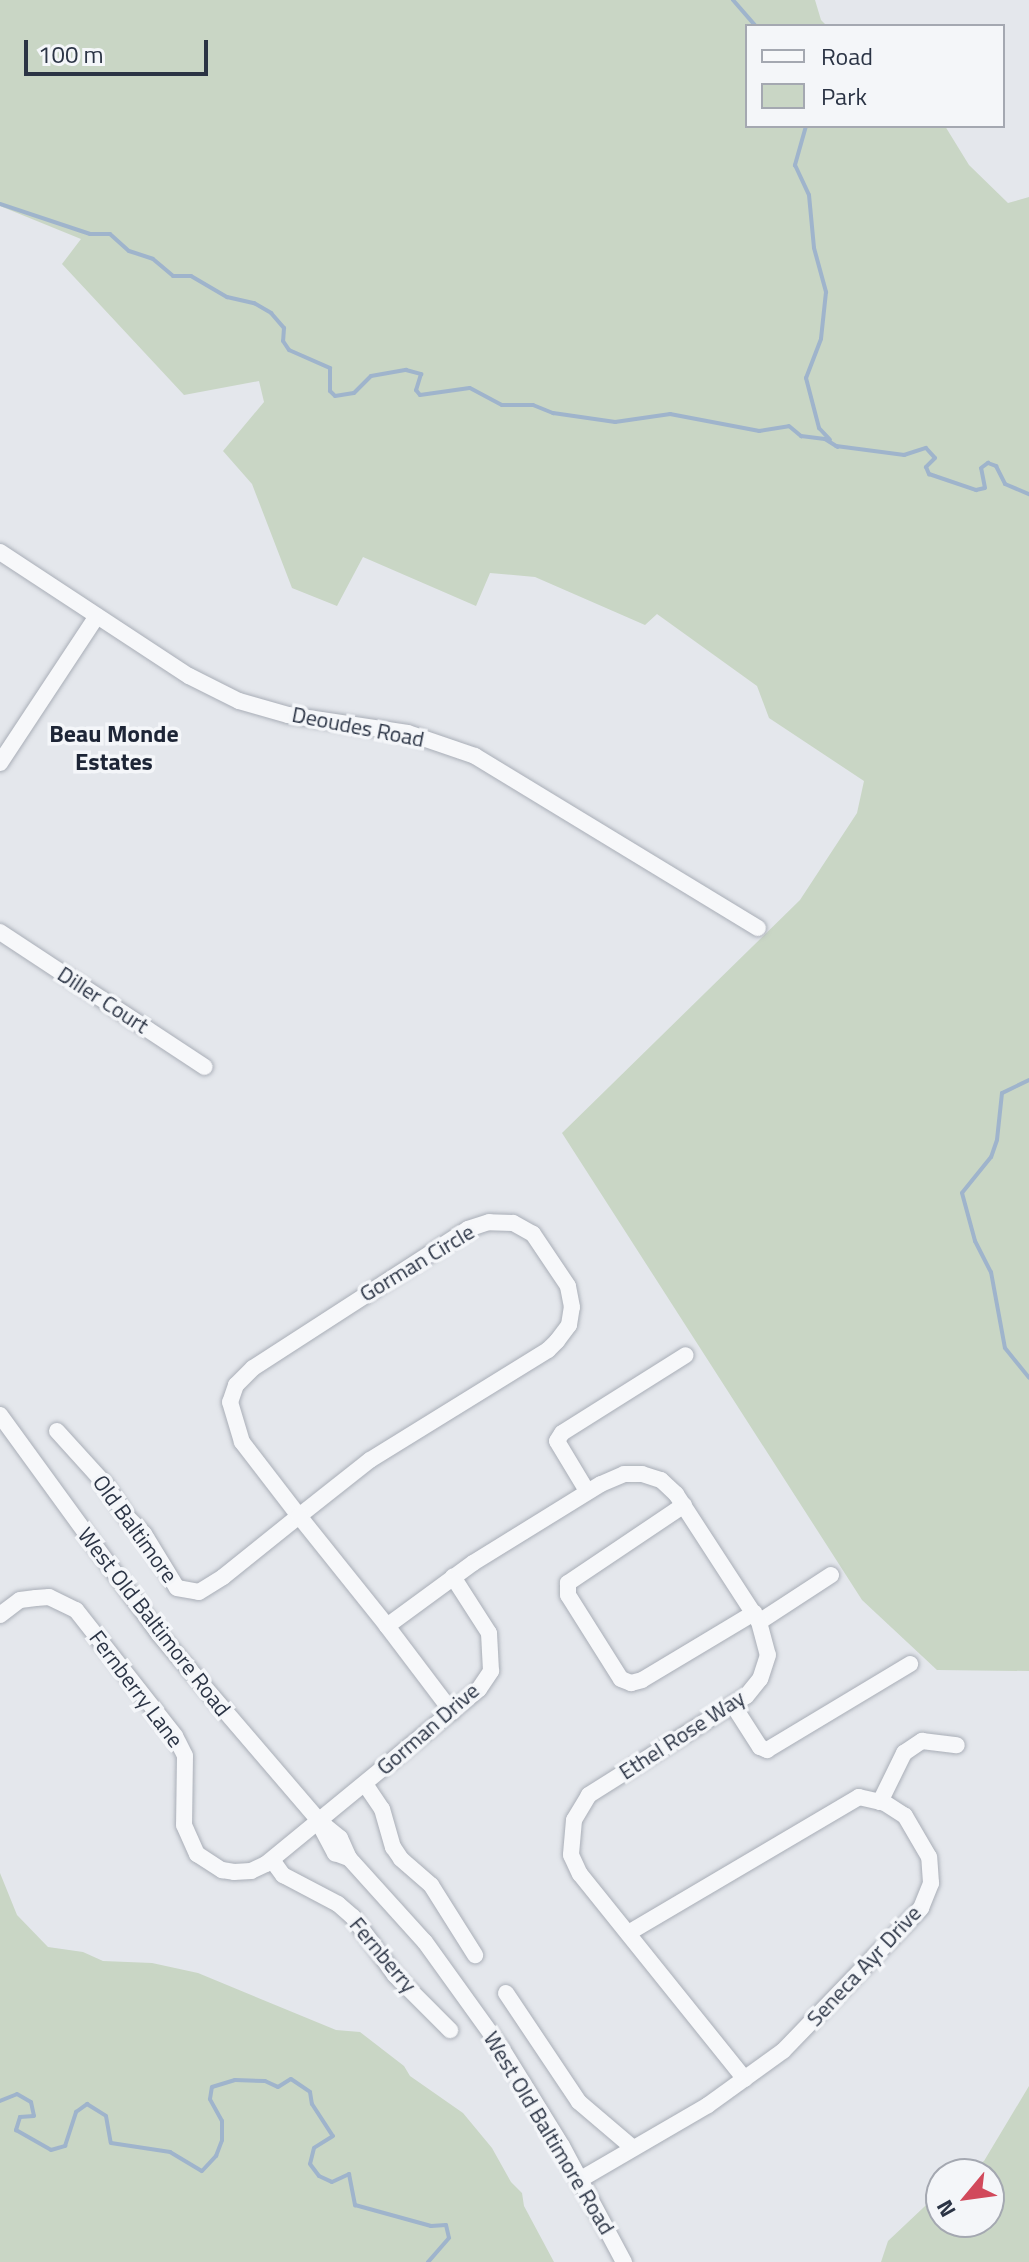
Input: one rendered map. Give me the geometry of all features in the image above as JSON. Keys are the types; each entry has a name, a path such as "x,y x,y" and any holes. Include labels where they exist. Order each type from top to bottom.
{"street":[{"name":"Deoudes Road","path":"0,552 189,676 239,701 288,715 408,733 475,756 758,928"},
{"path":"0,763 97,616"},
{"name":"Diller Court","path":"0,932 205,1067"},
{"name":"Gorman Circle","path":"299,1516 370,1460 548,1350 557,1341 569,1325 572,1307 568,1286 533,1234 513,1223 489,1222 468,1229 296,1337 236,1385 230,1402 242,1442 299,1516 387,1626 452,1712"},
{"path":"587,1491 557,1441 562,1433 686,1355"},
{"name":"West Old Baltimore Road","path":"0,1415 159,1634 319,1821 335,1853 349,1858 425,1942 502,2049 581,2179 624,2262"},
{"name":"Old Baltimore","path":"57,1431 105,1484 128,1518 144,1534 177,1588 188,1592 208,1587 299,1516"},
{"name":"Ethel Rose Way","path":"387,1626 453,1577 587,1491 624,1474 642,1474 661,1480 684,1505 757,1618 768,1655 760,1679 733,1705 589,1795 574,1820 571,1855 580,1874 745,2079"},
{"path":"684,1505 568,1583 568,1595 621,1679 631,1683 642,1680 831,1575"},
{"name":"Gorman Drive","path":"319,1821 479,1689 491,1671 489,1633 453,1577"},
{"name":"Fernberry Lane","path":"0,1615 20,1600 49,1597 76,1610 175,1736 185,1756 184,1825 197,1854 222,1870 251,1871 272,1860 319,1821"},
{"path":"733,1705 755,1740 767,1750 910,1664"},
{"path":"628,1933 836,1808 859,1797 880,1802 904,1753 922,1741 957,1745"},
{"path":"365,1784 382,1809 393,1847 401,1859 431,1885 475,1955"},
{"name":"Seneca Ayr Drive","path":"581,2179 708,2105 783,2051 921,1908 931,1883 929,1857 905,1816 880,1802"},
{"name":"Fernberry","path":"272,1860 283,1875 331,1899 353,1917 395,1975 450,2030"},
{"path":"506,1993 579,2102 633,2148"}],"green space":[{"path":"0,0 815,0 825,24 745,24 745,128 946,128 969,165 1008,203 1029,197 1029,1671 937,1670 862,1600 562,1133 800,900 857,813 864,781 769,718 757,686 657,614 645,625 535,577 490,573 476,606 363,557 337,606 292,588 252,484 223,451 264,402 259,381 184,395 62,264 81,239 0,206"},
{"path":"0,1873 17,1915 48,1947 83,1952 103,1961 152,1963 198,1973 336,2030 360,2032 404,2066 410,2076 463,2113 492,2148 511,2182 522,2193 524,2206 554,2262 0,2262"},
{"path":"1029,2086 1029,2262 881,2262 888,2241 925,2206 925,2238 1005,2238 1005,2158 986,2158"}],"waterway":[{"path":"733,0 754,24"},
{"path":"805,128 795,165 809,195 814,248 826,292 821,339 806,378 819,428 830,440"},
{"path":"0,204 90,234 110,234 129,251 153,259 173,276 191,276 227,297 254,303 271,313 284,328 283,341 289,350 330,368 330,391 335,396 354,393 371,376 406,370 421,374 416,390 420,395 470,388 502,405 533,405 553,413 615,422 670,414 759,431 789,426 801,436 825,439 838,447"},
{"path":"836,446 904,455 926,448 935,458 926,467 929,474 976,490 985,488 981,468 988,463 996,466 1005,484 1029,494"},
{"path":"1029,1080 1002,1093 997,1140 991,1157 962,1193 975,1241 991,1272 1005,1348 1029,1378"},
{"path":"0,2101 17,2094 31,2102 34,2116 20,2117 16,2130 51,2150 65,2146 76,2112 87,2104 106,2116 111,2143 170,2152 202,2171 216,2156 222,2140 222,2121 210,2099 212,2087 235,2080 265,2081 278,2087 291,2079 310,2092 312,2104 333,2136 314,2148 310,2164 319,2176 332,2182 349,2174 355,2205 431,2226 446,2225 449,2238 428,2262"}],"district":[{"name":"Beau Monde Estates","path":"114,748"}]}
